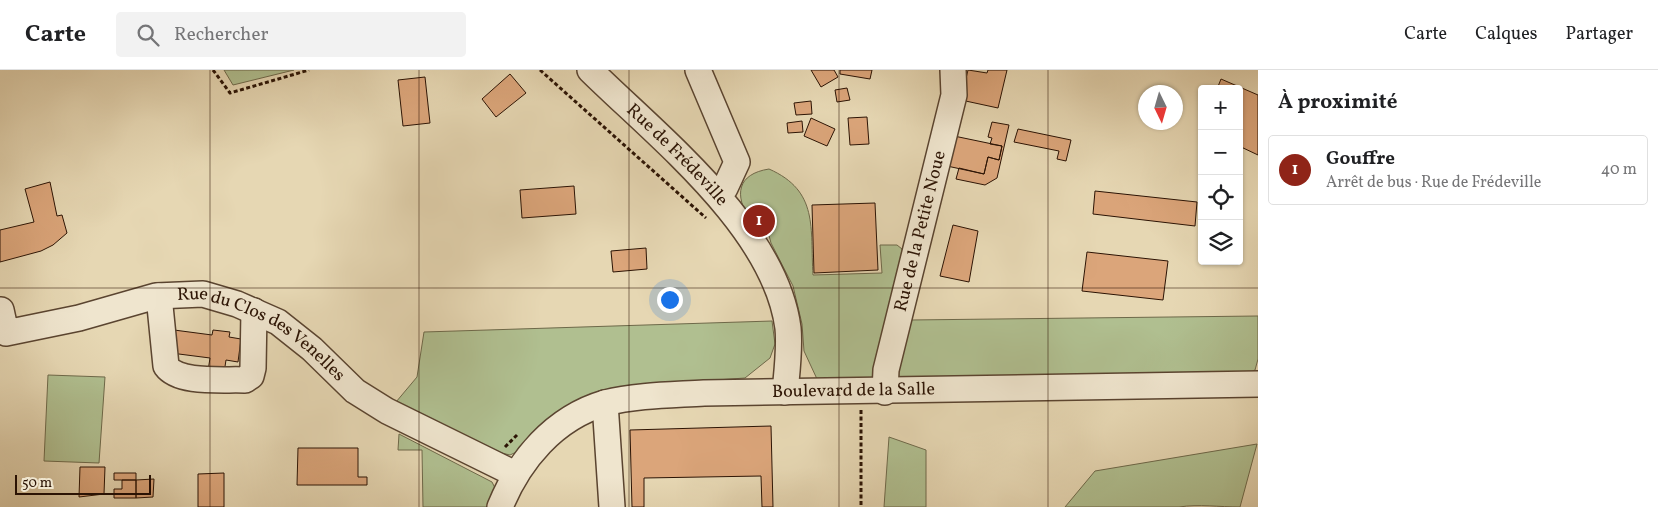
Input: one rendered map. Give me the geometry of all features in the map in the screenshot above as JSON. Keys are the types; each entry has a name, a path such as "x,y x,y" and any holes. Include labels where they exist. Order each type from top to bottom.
{"street":[{"name":"Rue de Frédeville","path":"590,70 719,194 763,256 780,295 788,327 785,392"},
{"path":"698,70 737,162 733,174 719,194"},
{"name":"Rue de la Petite Noue","path":"886,392 886,370 954,95 953,70"},
{"name":"Rue du Clos des Venelles","path":"1,310 6,333 79,318 159,296 203,294 254,311 278,322 312,349 355,391 387,411 515,474"},
{"path":"159,296 166,366 170,372 182,378 245,380 250,376 253,368 254,311"},
{"name":"Boulevard de la Salle","path":"500,507 515,474 546,435 574,417 605,404 685,394 886,392 1258,384"},
{"path":"605,404 612,507"}],"path":[{"path":"213,70 230,93 308,70"},
{"path":"540,70 708,220"},
{"path":"861,392 861,507"}],"green space":[{"path":"224,70 294,70 233,85"},
{"path":"769,169 785,178 797,188 804,200 809,213 811,227 813,275 882,273 880,245 897,245 902,249 903,256 874,378 817,379 804,351 802,324 793,286 771,243 767,228 757,214 750,220 742,202 742,187 745,181 758,172"},
{"path":"1258,316 1258,359 1255,370 1248,374 907,382 898,377 896,365 910,320"},
{"path":"772,321 775,344 770,358 745,378 661,384 510,455 493,451 396,402 417,377 424,332"},
{"path":"48,375 105,377 99,463 44,461"},
{"path":"399,434 492,482 496,490 492,507 423,507 422,450 398,450"},
{"path":"889,437 926,450 926,507 884,507"},
{"path":"1257,444 1240,507 1065,507 1095,471"}],"building":[{"path":"811,70 834,70 838,77 821,87"},
{"path":"840,70 872,70 870,79 840,74"},
{"path":"968,70 987,73 988,70 1007,70 998,108 961,100"},
{"path":"510,74 526,93 496,117 482,99"},
{"path":"425,77 430,123 403,126 398,80"},
{"path":"1221,79 1235,85 1219,85"},
{"path":"847,88 850,100 837,102 835,90"},
{"path":"1243,89 1258,95 1258,155 1243,148"},
{"path":"811,101 812,114 796,115 794,103"},
{"path":"867,117 869,144 850,145 848,118"},
{"path":"811,118 835,129 827,146 804,136"},
{"path":"802,121 803,132 788,133 787,123"},
{"path":"992,122 1009,125 997,178 985,185 956,179 959,168 984,174 988,157 999,160 1002,146 990,144 992,138 988,137"},
{"path":"1018,129 1071,140 1066,161 1057,159 1059,151 1014,142"},
{"path":"954,136 1002,146 999,160 988,157 984,174 947,166"},
{"path":"50,182 57,216 62,215 67,233 53,245 41,251 0,262 0,230 34,222 25,189"},
{"path":"574,186 576,214 522,218 520,190"},
{"path":"1095,191 1197,202 1195,226 1093,214"},
{"path":"875,203 878,270 814,273 812,205"},
{"path":"953,225 978,231 969,282 940,276"},
{"path":"646,248 647,269 613,272 611,251"},
{"path":"1087,252 1168,261 1163,300 1082,291"},
{"path":"174,330 212,335 213,330 230,332 229,337 241,339 238,362 226,360 224,373 208,371 210,358 171,353"},
{"path":"771,426 773,507 762,507 761,476 644,478 644,507 632,507 630,430"},
{"path":"298,448 358,448 358,477 367,477 367,485 297,485"},
{"path":"80,467 105,467 104,494 79,497"},
{"path":"114,473 136,473 136,480 114,480"},
{"path":"224,473 224,507 198,507 198,474"},
{"path":"154,479 153,497 136,498 136,480"},
{"path":"122,480 136,480 136,498 114,498 114,489 122,489"}],"place":[{"name":"Gouffre","path":"759,221"}]}
